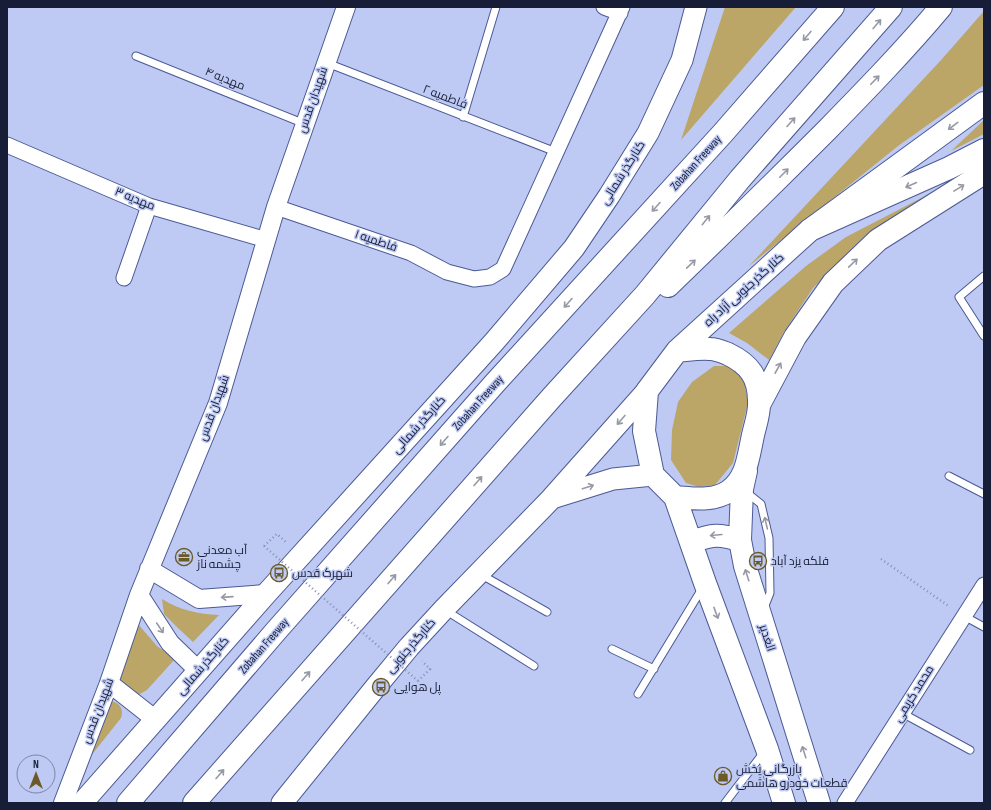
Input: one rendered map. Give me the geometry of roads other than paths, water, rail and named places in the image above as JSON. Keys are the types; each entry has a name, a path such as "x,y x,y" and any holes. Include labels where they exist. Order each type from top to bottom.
{"main road":[{"name":"کنارگذر شمالی","path":"82,803 266,594 474,363 574,248 609,196 648,133 682,60 696,7"},
{"name":"Zobahan Freeway","path":"128,803 271,637 495,383 723,133 833,7"},
{"path":"194,803 552,397 645,296 740,179 891,7"},
{"path":"552,397 774,182 916,37 941,7"},
{"path":"810,230 984,103"},
{"path":"810,230 949,168 984,150"},
{"path":"675,497 715,497 728,491 739,481 744,479 760,402 795,337 833,283 878,240 984,173"},
{"name":"کنار گذر جنوبی آزاد راه","path":"677,351 810,230"},
{"path":"760,402 756,380 750,370 740,360 724,352 711,348 677,351 647,391 644,431 653,475 675,497 692,542 705,583 767,749 784,803"},
{"name":"کنارگذر جنوبی","path":"282,803 375,688 444,608 551,499 647,391"},
{"path":"551,499 613,479 653,475"},
{"name":"الغدیر","path":"744,479 740,540 745,566 820,803"},
{"path":"692,542 706,536 722,535 740,540"}],"street":[{"name":"شهیدان قدس","path":"63,803 109,683 149,569 218,402 276,207 346,7"},
{"path":"556,152 621,10 604,7"},
{"name":"مهدیه ۳","path":"7,145 149,206 266,240"},
{"name":"فاطمیه ۱","path":"276,207 411,253 447,272 474,279 490,277 502,269 556,152"},
{"path":"124,278 149,206"},
{"path":"149,569 199,599 266,594"},
{"name":"محمد کریمی","path":"845,803 984,585"},
{"path":"139,595 170,643 199,671"},
{"path":"109,683 156,720"}],"lane":[{"path":"463,116 496,7"},
{"name":"مهدیه ۴","path":"136,56 305,124"},
{"name":"فاطمیه ۲","path":"326,62 556,152"},
{"path":"984,276 959,297 984,336"},
{"path":"948,476 984,494"},
{"path":"744,479 761,504 769,538 770,593 760,616"},
{"path":"478,573 547,612"},
{"path":"638,694 705,583"},
{"path":"444,608 534,666"},
{"path":"964,616 984,627"},
{"path":"612,649 654,669"},
{"path":"902,713 970,750"},
{"path":"725,803 767,749"}],"place":[{"name":"آب معدنی چشمه ناز","path":"184,557"},
{"name":"فلکه یزد آباد","path":"758,561"},
{"name":"شهرک قدس","path":"279,573"},
{"name":"پل هوایی","path":"381,687"},
{"name":"بازرگانی پخش قطعات خودرو هاشمی","path":"723,776"}]}
